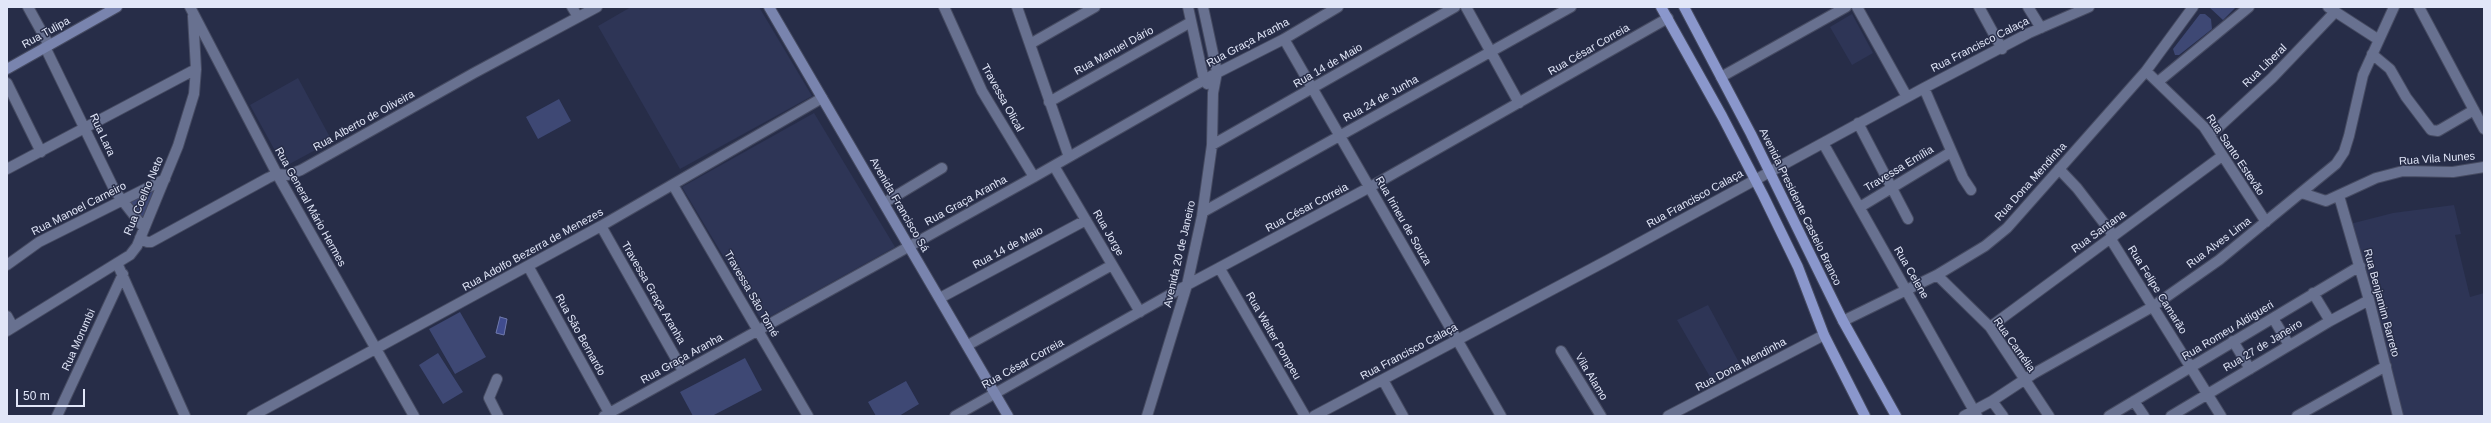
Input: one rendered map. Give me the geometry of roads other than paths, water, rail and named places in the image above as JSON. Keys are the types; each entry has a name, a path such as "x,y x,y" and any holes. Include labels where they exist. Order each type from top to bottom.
{"main road":[{"name":"Rua Tulipa","path":"7,68 117,7"},
{"name":"Avenida Francisco Sá","path":"769,7 968,345 1008,416"},
{"path":"1661,7 1755,180 1798,267 1824,335 1865,416"},
{"name":"Avenida Presidente Castelo Branco","path":"1685,7 1770,171 1843,321 1896,416"}],"street":[{"name":"Rua Lara","path":"28,7 115,191 142,233"},
{"path":"572,7 578,17"},
{"name":"Rua Alberto de Oliveira","path":"142,233 147,242 151,242 277,174 288,175 301,170 597,7"},
{"name":"Travessa Olical","path":"944,7 982,91 1034,177"},
{"path":"1017,7 1069,157"},
{"path":"1030,44 1095,7"},
{"path":"1188,7 1204,80 1213,93"},
{"name":"Avenida 20 de Janeiro","path":"1148,416 1187,286 1203,212 1212,145 1213,93 1217,72 1203,7"},
{"name":"Rua Graça Aranha","path":"608,415 684,371 1054,166 1217,72 1284,39 1338,7"},
{"name":"Rua 14 de Maio","path":"1212,145 1455,7"},
{"path":"1466,7 1519,103"},
{"name":"Rua 24 de Junha","path":"1203,212 1571,7"},
{"path":"1721,77 1846,7"},
{"path":"1857,7 1907,97"},
{"path":"1979,7 2002,49"},
{"path":"2028,7 2041,28"},
{"name":"Rua Francisco Calaça","path":"1314,416 1924,88 2041,28 2087,7"},
{"name":"Rua Dona Mendinha","path":"1843,321 1937,275 1985,246 2007,228 2146,71 2193,7"},
{"path":"2159,81 2249,7"},
{"name":"Rua Alves Lima","path":"1964,416 1975,413 2024,380 2152,307 2266,222 2302,193 2341,158 2349,136 2363,75 2394,7"},
{"path":"2419,7 2484,129"},
{"name":"Rua Coelho Neto","path":"116,263 130,255 142,233 178,146 194,94 196,69 192,10"},
{"name":"Rua General Mário Hermes","path":"192,10 277,174 414,416"},
{"path":"2332,10 2379,40"},
{"name":"Rua Liberal","path":"2210,135 2272,78 2332,10"},
{"name":"Rua César Correia","path":"955,416 1187,286 1370,187 1668,18"},
{"name":"Rua Manuel Dário","path":"1049,102 1192,22"},
{"name":"Rua Irineu de Souza","path":"1284,39 1501,416"},
{"path":"2372,54 2390,69 2406,97 2431,130 2438,131 2474,110"},
{"path":"7,169 196,69"},
{"name":"Rua Santo Estevão","path":"2146,71 2159,81 2210,135 2222,156 2266,222"},
{"path":"7,83 41,152"},
{"path":"1924,88 1951,152 1971,190"},
{"name":"Rua Adolfo Bezerra de Menezes","path":"252,416 376,350 601,226 822,98"},
{"path":"1858,123 1908,219"},
{"name":"Rua Celene","path":"1823,143 1975,413"},
{"name":"Travessa Emília","path":"1860,207 1951,152"},
{"name":"Rua Santana","path":"1990,327 2222,156"},
{"name":"Rua Jorge","path":"1054,166 1140,312"},
{"name":"Rua Vila Nunes","path":"2302,193 2326,201 2376,178 2403,171 2453,172 2484,167"},
{"path":"884,203 942,168"},
{"name":"Rua Felipe Camarão","path":"2059,170 2077,188 2112,237 2152,307 2221,416"},
{"name":"Rua Manoel Carneiro","path":"7,265 39,242 102,213 122,200 165,179"},
{"name":"Travessa São Tomé","path":"673,185 808,416"},
{"name":"Rua Benjamim Barreto","path":"2339,196 2360,266 2398,416"},
{"name":"Rua 14 de Maio","path":"940,298 1086,220"},
{"name":"Travessa Graça Aranha","path":"601,226 684,371"},
{"path":"7,316 10,329 116,263 123,274 185,416"},
{"path":"968,345 1112,265"},
{"name":"Rua São Bernardo","path":"528,266 608,415"},
{"name":"Rua Romeu Aldigueri","path":"2108,416 2360,266"},
{"name":"Rua Walter Pompeu","path":"1220,269 1305,416"},
{"name":"Rua Morumbi","path":"57,416 123,274"},
{"name":"Rua Camélia","path":"1937,275 1990,327 2049,416"},
{"path":"2313,293 2330,321"},
{"name":"Rua 27 de Janeiro","path":"2171,416 2289,345 2369,300"},
{"path":"2272,318 2289,345"},
{"name":"Rua Dona Mendinha","path":"1668,416 1824,335"},
{"path":"2233,341 2250,369"},
{"name":"Vila Alamo","path":"1561,351 1601,416"},
{"path":"2297,416 2386,366"},
{"path":"496,379 489,398 498,416"},
{"path":"1383,380 1403,416"},
{"path":"1992,401 2003,416"},
{"path":"2134,401 2144,416"}]}
